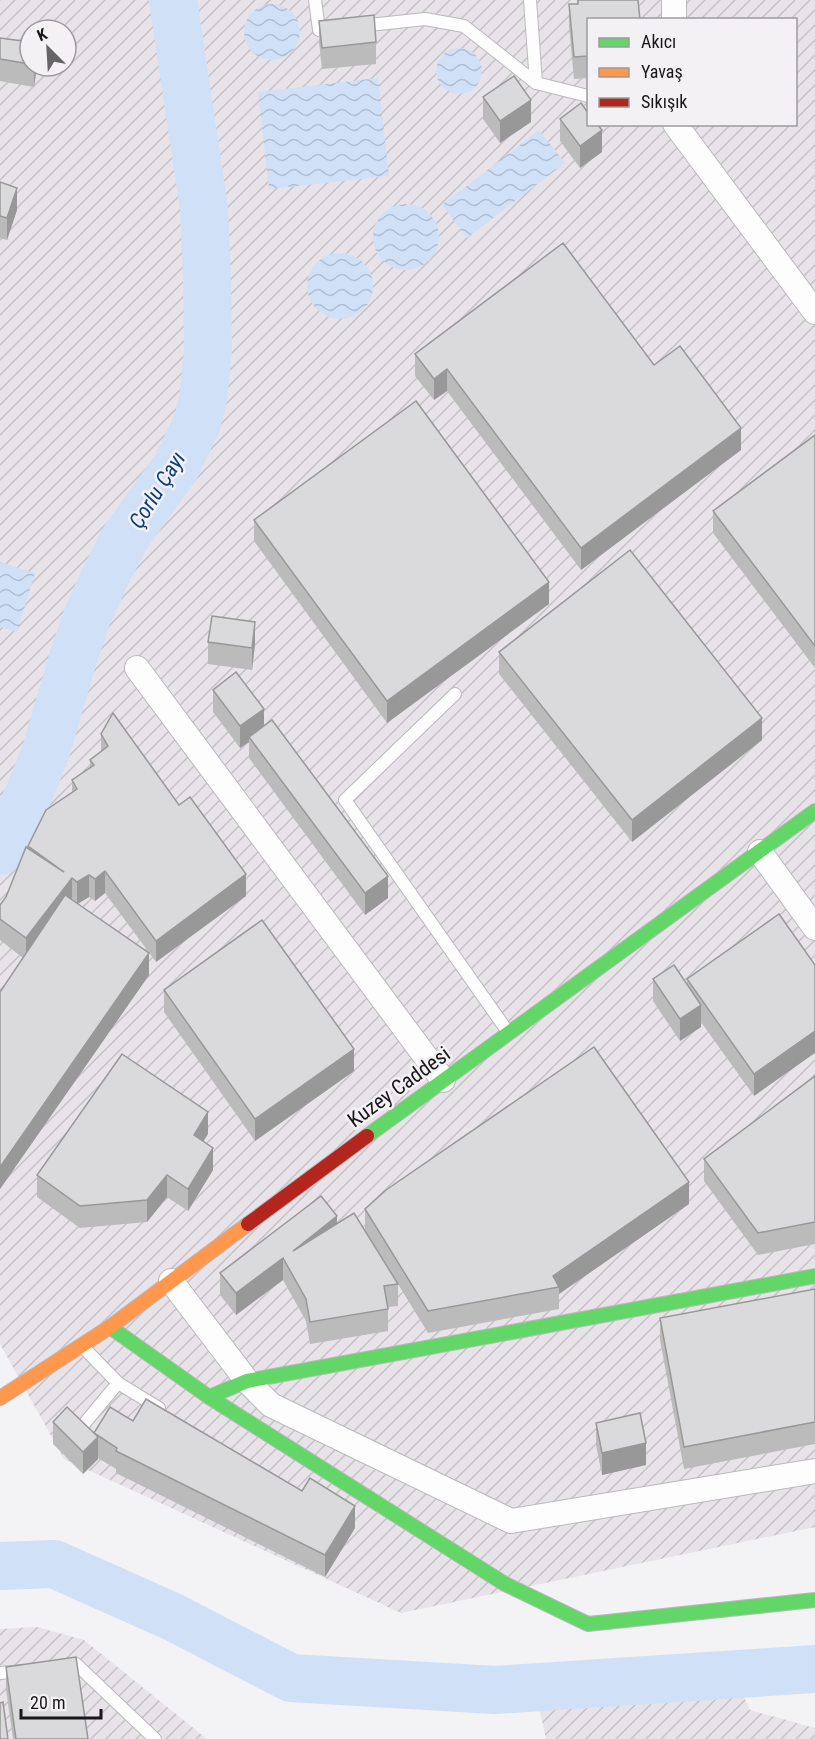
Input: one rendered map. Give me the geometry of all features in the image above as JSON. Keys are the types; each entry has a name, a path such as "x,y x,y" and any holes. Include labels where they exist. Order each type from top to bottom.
{"street":[{"path":"674,0 674,18"},
{"path":"676,126 815,312"},
{"path":"137,668 443,1080"},
{"name":"Kuzey Caddesi","path":"2,1392 110,1327 443,1080 815,811"},
{"path":"760,852 815,928"},
{"path":"209,1397 247,1382 815,1276"},
{"path":"171,1281 247,1382 271,1405 511,1521 815,1471"},
{"path":"110,1327 209,1397 505,1584 588,1624 815,1600"}],"lane":[{"path":"315,0 320,30 425,19 464,26 536,83 587,96"},
{"path":"530,0 536,83"},
{"path":"455,694 345,800 508,1033"},
{"path":"81,1346 118,1383 169,1414"},
{"path":"84,1424 118,1383"},
{"path":"54,1667 76,1664 155,1739"},
{"path":"0,1673 32,1670"}],"shaded area":[{"path":"0,0 815,0 815,1527 401,1613 64,1459 0,1344"},
{"path":"37,1627 84,1640 207,1739 0,1739 0,1629"},
{"path":"740,1689 750,1710 815,1728 815,1739 546,1739 539,1708"}],"water":[{"path":"266,4 278,4 288,8 296,16 300,32 296,48 288,56 278,60 266,60 256,56 248,48 244,38 244,26 248,16 256,8"},
{"path":"459,48 468,49 475,55 481,62 481,80 475,87 468,93 459,94 450,93 443,87 437,80 436,71 437,62 443,55 450,49"},
{"path":"378,78 389,176 269,189 258,92"},
{"path":"539,130 565,163 467,238 442,205"},
{"path":"406,204 419,207 429,214 436,224 439,237 436,250 429,260 419,267 406,270 393,267 383,260 376,250 373,237 376,224 383,214 393,207"},
{"path":"340,253 353,256 363,263 370,273 373,286 370,299 363,309 353,316 340,319 327,316 317,309 310,299 307,286 310,273 317,263 327,256"},
{"path":"0,562 35,573 17,632 0,627"}],"building":[{"path":"578,0 638,0 640,18 587,18 587,56 574,57 569,4 578,4"},
{"path":"374,15 376,42 322,48 319,21"},
{"path":"0,38 18,40 18,62 0,59"},
{"path":"514,76 531,100 500,121 483,97"},
{"path":"581,103 587,112 587,126 599,126 602,130 580,146 560,119"},
{"path":"0,182 17,188 7,218 0,216"},
{"path":"563,243 654,365 680,346 741,428 581,548 447,369 434,379 415,354"},
{"path":"416,401 549,582 387,701 254,520"},
{"path":"815,435 815,646 713,511"},
{"path":"630,550 762,718 632,820 499,652"},
{"path":"212,616 255,622 252,648 208,642"},
{"path":"236,672 264,709 240,726 213,690"},
{"path":"113,713 179,805 190,797 246,874 156,941 105,871 95,879 89,875 77,882 72,878 26,938 0,919 0,905 6,897 26,847 64,872 28,846 46,810 77,789 72,780 94,765 90,760 108,746 101,734"},
{"path":"272,720 388,876 365,893 249,737"},
{"path":"65,895 149,953 0,1167 0,992"},
{"path":"779,914 815,965 815,1031 754,1074 687,979"},
{"path":"262,920 354,1049 255,1119 164,990"},
{"path":"674,965 701,1005 680,1019 653,979"},
{"path":"594,1047 689,1182 553,1276 559,1287 428,1311 365,1209 386,1190"},
{"path":"122,1054 208,1112 194,1135 213,1148 188,1189 167,1175 147,1200 80,1206 37,1175"},
{"path":"815,1076 815,1222 758,1233 704,1159"},
{"path":"321,1196 337,1216 293,1251 354,1213 398,1284 384,1286 388,1309 310,1322 306,1299 283,1258 236,1293 220,1273"},
{"path":"815,1289 815,1422 684,1447 660,1318"},
{"path":"146,1399 302,1491 310,1478 355,1506 325,1555 116,1451 117,1448 94,1433 110,1407 133,1421"},
{"path":"67,1407 98,1437 83,1452 53,1422"},
{"path":"640,1413 646,1443 602,1453 596,1423"},
{"path":"76,1657 88,1739 16,1739 6,1667"},
{"path":"3,1702 8,1739 0,1739 0,1703"}],"waterway":[{"name":"Çorlu Çayı","path":"0,851 28,796 46,751 73,658 87,617 105,577 125,538 176,467 197,423 203,400 208,351 204,209 173,0"},
{"path":"0,1566 54,1564 173,1617 291,1678 495,1690 815,1669"}],"traffic: fast":[{"path":"367,1136 815,811"},
{"path":"209,1397 247,1381 815,1276"},
{"path":"110,1327 209,1397 505,1584 588,1624 815,1600"}],"traffic: slow":[{"path":"0,1398 110,1327 248,1224"}],"traffic: jam":[{"path":"248,1224 367,1136"}]}
